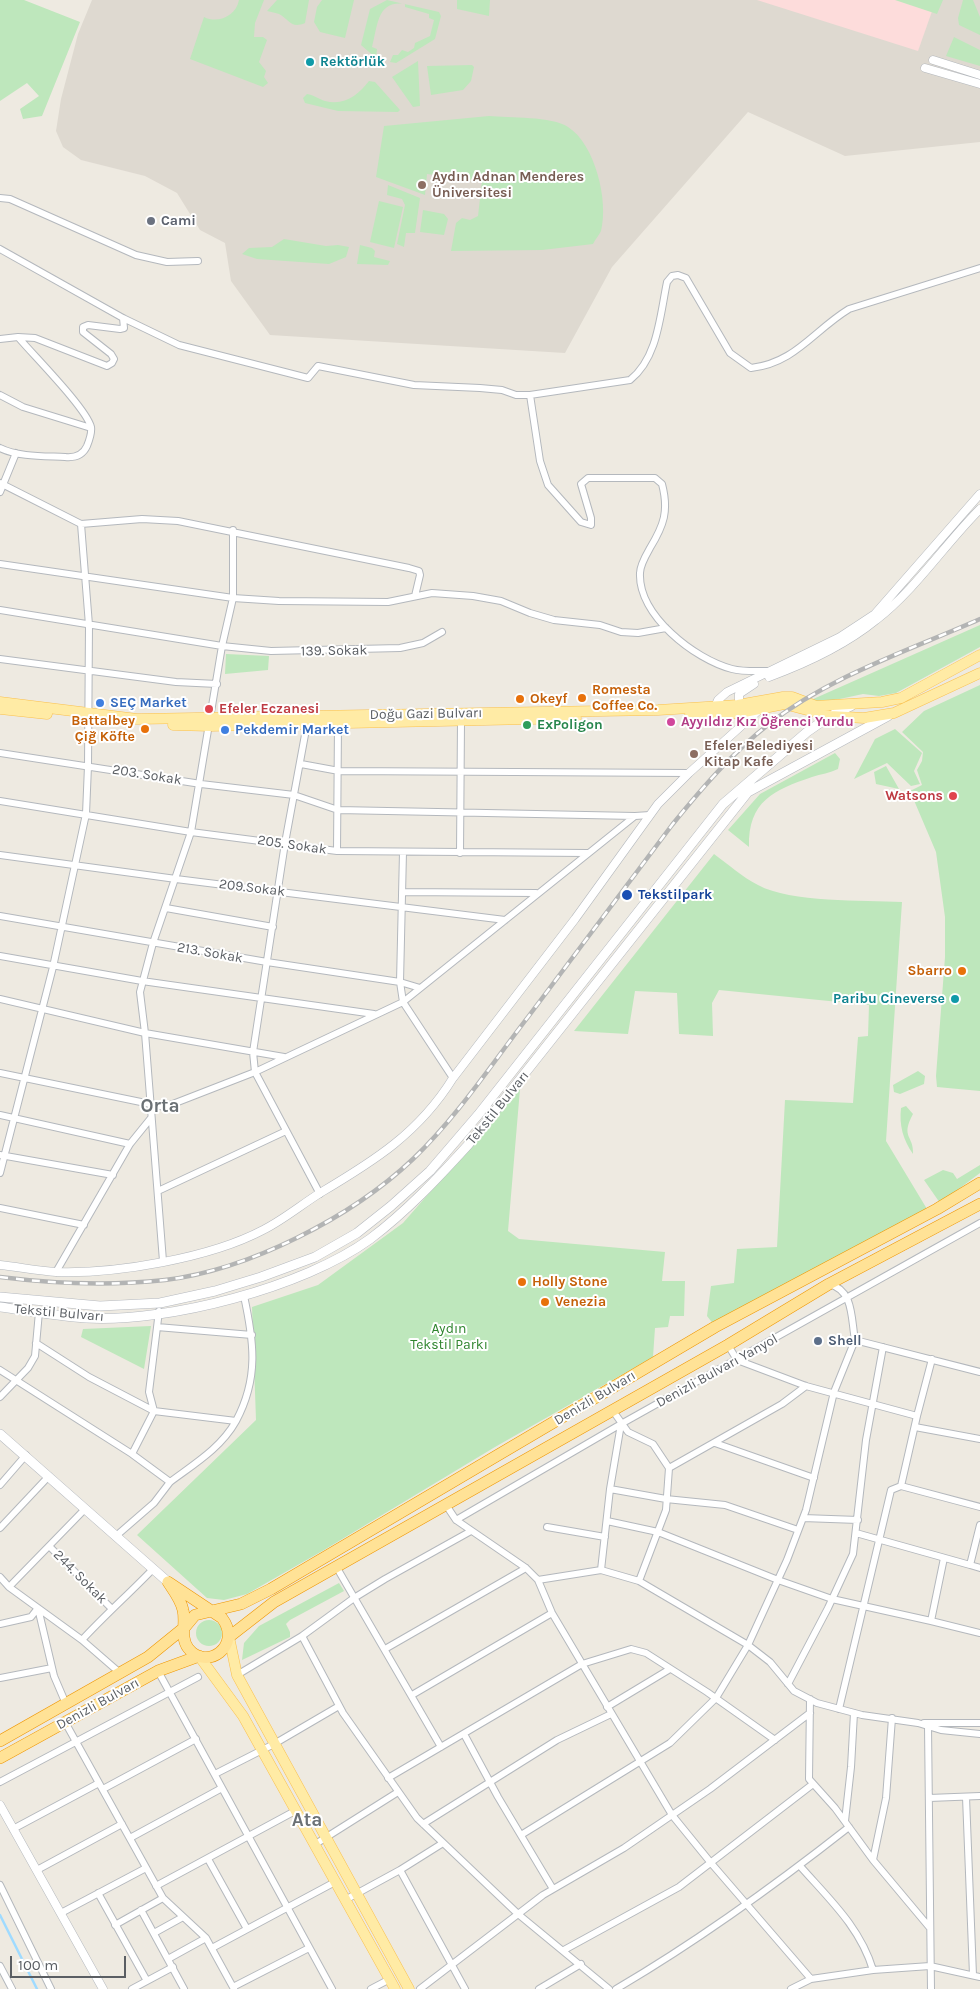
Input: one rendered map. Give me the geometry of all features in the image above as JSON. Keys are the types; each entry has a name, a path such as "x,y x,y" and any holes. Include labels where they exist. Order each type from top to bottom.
{"highway":[{"name":"Denizli Bulvarı","path":"210,1612 241,1604 271,1589 716,1327 937,1209 980,1183"},
{"name":"Denizli Bulvarı","path":"229,1637 274,1602 613,1411 829,1284 980,1204"},
{"path":"168,1582 210,1612 217,1614 226,1624 229,1637 224,1649 219,1654 206,1657 199,1656 188,1648 184,1634 183,1608 168,1582"},
{"path":"185,1627 195,1615 210,1612"},
{"name":"Denizli Bulvarı","path":"0,1742 148,1657 185,1627"},
{"name":"Denizli Bulvarı","path":"0,1758 158,1671 199,1656"}],"main road":[{"name":"Doğu Gazi Bulvarı","path":"0,702 88,716 211,722 335,721 715,707 739,709 783,697 792,697 816,706 851,706 901,698 980,654"},
{"path":"461,717 739,709 784,704 830,716 851,719 894,713 980,673"},
{"name":"Tekstil Bulvarı","path":"0,1298 100,1306 160,1303 215,1291 315,1257 357,1233 391,1206 430,1170 478,1116 724,804 807,732 830,716 851,706"},
{"path":"0,709 88,716"},
{"path":"807,732 811,722 808,710"},
{"name":"Tekstil Bulvarı","path":"0,1307 87,1318 158,1314 244,1296 323,1267 369,1239 421,1196 468,1145 748,792 779,773 894,713"},
{"path":"211,722 307,724 335,721"},
{"path":"771,762 772,768 779,773"},
{"path":"0,1434 168,1582"},
{"path":"229,1637 237,1675 409,1989"},
{"path":"199,1656 243,1716 395,1989"}],"street":[{"path":"933,60 980,75"},
{"path":"926,68 980,84"},
{"path":"0,198 10,199 136,255 167,262 198,261"},
{"path":"0,249 123,318 180,345 308,378 318,366 414,385 502,390 516,395 530,395 630,380 641,372 650,358 667,282 672,276 678,275 686,278 730,353 750,368 768,366 783,360 799,349 832,319 848,309 980,268"},
{"path":"0,339 35,338 108,366 114,359 111,354 83,332 83,328 88,325 124,328 123,318"},
{"path":"0,448 16,453 78,456 85,452 91,428 80,410 18,337"},
{"path":"0,395 23,407 91,428"},
{"path":"530,395 540,461 548,485 581,522 590,525 591,518 581,484 588,478 655,478 662,484 666,512 658,534 645,555 640,572 643,594 666,628 680,642 700,655 730,668 749,672 771,671"},
{"path":"0,492 1,483 16,453"},
{"path":"1,483 81,524 142,519 178,521 233,530 292,545 419,571 420,575 415,596"},
{"path":"715,707 718,700 727,692 840,638 875,614 980,494"},
{"path":"739,709 739,694 746,687 804,664 836,647 876,620 907,590 980,509"},
{"path":"0,1173 3,1155 15,1118 53,966 86,814 89,625 81,524"},
{"path":"163,1262 145,1032 140,992 153,943 191,832 201,784 222,646 233,598 233,530"},
{"path":"0,564 233,598 279,601 388,602 432,593 473,596 501,601 530,613 554,620 600,625 621,632 638,633 666,628"},
{"name":"139. Sokak","path":"0,610 222,646 271,651 383,650 423,643 442,632"},
{"path":"0,659 88,671 217,684"},
{"path":"0,1265 56,1272 101,1270 200,1255 263,1230 358,1172 402,1139 432,1109 453,1078 575,919 650,815 688,773 762,707"},
{"path":"460,853 461,717"},
{"path":"335,721 339,771 337,851"},
{"path":"307,724 285,843 253,1052 255,1072 320,1194"},
{"name":"203. Sokak","path":"0,753 201,784 294,795 338,810 650,815"},
{"path":"301,764 339,771 688,773"},
{"name":"205. Sokak","path":"0,801 191,832 337,851 588,853"},
{"path":"0,1073 151,1106 165,1107 255,1072 403,1002 536,893 635,816"},
{"path":"403,852 400,982 403,1002 453,1078"},
{"name":"209.Sokak","path":"0,854 74,866 505,920"},
{"path":"402,892 536,893"},
{"path":"166,908 273,927"},
{"name":"213. Sokak","path":"0,916 268,962 400,982 420,988"},
{"path":"0,956 142,982 375,1014"},
{"path":"0,999 145,1032 286,1057"},
{"path":"0,1115 130,1144"},
{"path":"56,1272 130,1144 151,1118"},
{"path":"158,1191 286,1131"},
{"path":"3,1155 112,1175"},
{"path":"0,1208 84,1225"},
{"name":"Denizli Bulvarı Yanyol","path":"456,1520 621,1424 980,1223"},
{"path":"521,1835 670,1743 716,1698 748,1644 778,1580 803,1518 834,1392 855,1340 848,1297 838,1286 829,1284"},
{"path":"116,1536 154,1503 170,1482 208,1453 229,1433 236,1421 246,1402 252,1376 252,1335 244,1296"},
{"path":"132,1454 154,1411 150,1392 160,1303"},
{"path":"0,1397 35,1356 39,1312"},
{"path":"157,1326 252,1335"},
{"path":"855,1340 980,1372"},
{"path":"36,1343 89,1377 154,1411 236,1421"},
{"path":"728,1345 736,1360 806,1386 834,1392 871,1405 918,1416"},
{"path":"788,1684 853,1554 871,1405 884,1347"},
{"path":"901,1486 932,1359"},
{"path":"0,1370 17,1379 132,1454 170,1482"},
{"path":"669,1468 782,1404 806,1386"},
{"path":"613,1411 628,1432 653,1444 669,1468 666,1510 639,1581"},
{"path":"601,1570 610,1489 621,1424"},
{"path":"915,1427 980,1439"},
{"path":"715,1443 814,1478"},
{"path":"0,1485 26,1455"},
{"path":"0,1528 49,1476"},
{"path":"839,1709 878,1538 891,1490 901,1486 980,1507"},
{"path":"610,1489 666,1499 726,1505 798,1530"},
{"path":"446,1505 456,1520 526,1568 538,1580 552,1613 672,1815 811,1978"},
{"path":"9,1587 85,1509"},
{"path":"803,1518 858,1520"},
{"path":"607,1521 658,1532 778,1580 832,1599 980,1633"},
{"path":"970,1565 980,1526"},
{"path":"547,1527 605,1537"},
{"path":"237,1675 302,1636 354,1598 471,1531"},
{"path":"856,1533 980,1568"},
{"name":"244. Sokak","path":"49,1546 111,1608"},
{"path":"931,1621 944,1558"},
{"path":"337,1568 441,1747"},
{"path":"385,1649 526,1568"},
{"path":"82,1640 111,1608 122,1602 153,1569"},
{"path":"538,1580 601,1570 639,1581 748,1644 770,1662 794,1691 810,1699 854,1713 918,1723 941,1730 980,1734"},
{"path":"0,1577 9,1587 82,1640 120,1673"},
{"path":"0,1624 31,1617 38,1608"},
{"path":"38,1608 52,1668 66,1704"},
{"path":"412,1695 552,1613"},
{"path":"302,1636 339,1706 388,1778 423,1824 518,1914 609,1989"},
{"path":"388,1778 582,1664 631,1649 646,1653 716,1698 775,1740"},
{"path":"0,1678 52,1668"},
{"path":"608,1707 670,1669"},
{"path":"158,1671 332,1989"},
{"path":"0,1782 75,1742 89,1737 198,1677"},
{"path":"810,1699 809,1779 930,1928"},
{"path":"215,1774 274,1744 339,1706"},
{"path":"420,1989 553,1889 624,1848 710,1789 810,1713"},
{"path":"616,1989 670,1957 800,1866 846,1824 854,1713"},
{"path":"423,1824 557,1740 612,1714"},
{"path":"873,1860 886,1798 892,1718"},
{"path":"65,1722 163,1898 206,1938 234,1988 309,1948"},
{"path":"918,1723 980,1723"},
{"path":"928,1726 931,1989"},
{"path":"464,1734 553,1889"},
{"path":"13,1828 196,1739"},
{"path":"564,1950 679,1887 813,1784"},
{"path":"130,1838 222,1788"},
{"path":"314,1844 398,1792"},
{"path":"929,1798 980,1796"},
{"path":"790,1989 811,1978 873,1970 930,1966 977,1976 966,1797"},
{"path":"0,1805 103,1989"},
{"path":"156,1886 208,1860 295,1811"},
{"path":"37,1870 122,1824"},
{"path":"345,1900 400,1870 443,1843"},
{"path":"208,1860 247,1929"},
{"path":"800,1866 858,1933 867,1950 873,1970"},
{"path":"61,1913 146,1868"},
{"path":"400,1870 465,1989"},
{"path":"212,1948 335,1882"},
{"path":"0,1885 51,1989"},
{"path":"98,1893 147,1981"},
{"path":"115,1924 163,1898"},
{"path":"141,1910 184,1989"},
{"path":"154,1933 183,1917"},
{"path":"168,1959 206,1938"},
{"path":"539,1989 581,1964"},
{"path":"0,1966 12,1989"},
{"path":"132,1989 173,1967"},
{"path":"371,1989 390,1979"}],"shaded area":[{"name":"Aydın Adnan Menderes Üniversitesi","path":"92,0 980,0 980,142 845,156 748,112 612,267 565,353 270,335 231,281 225,243 200,230 177,193 145,176 81,160 63,147 56,131 61,99 78,34"},
{"path":"757,0 936,0 918,51"}],"green space":[{"path":"0,0 24,0 80,22 42,116 23,119 20,109 39,96 27,83 0,101"},
{"path":"239,0 264,0 255,23 254,37 263,37 267,40 259,62 266,71 264,77 268,83 263,87 190,59 204,17 215,20 226,17 234,10"},
{"path":"277,0 309,0 305,23 297,25 279,14 267,11"},
{"path":"322,0 354,0 345,38 320,32 314,22 317,7"},
{"path":"387,0 404,4 389,6 380,16 372,47 377,49 376,58 361,45 370,9"},
{"path":"457,0 490,0 489,16 457,9"},
{"path":"895,0 943,0 937,14"},
{"path":"963,0 973,0 980,17 980,35 959,25 958,18"},
{"path":"405,4 439,12 441,16 435,39 396,63 390,62 393,55 398,55 402,50 408,52 414,48 415,43 430,36 434,20 429,18 429,14 405,7"},
{"path":"954,37 980,50 980,66 946,56"},
{"path":"418,61 420,106 413,107 392,77"},
{"path":"472,65 474,67 471,81 463,90 431,95 427,66"},
{"path":"369,81 375,82 400,110 398,112 338,111 305,103 303,98 307,94 325,101 345,101 356,95"},
{"path":"489,116 530,118 561,123 577,135 586,146 598,174 603,204 601,231 593,244 542,250 451,251 456,223 462,218 470,220 478,216 482,181 427,174 425,195 376,177 384,126"},
{"path":"388,185 420,198 415,233 406,233 404,247 397,244 405,205 402,199 387,195"},
{"path":"379,201 403,207 394,248 370,242"},
{"path":"423,210 444,214 448,219 444,235 420,232"},
{"path":"284,239 326,246 338,245 349,247 346,257 329,264 257,259 242,254 249,248 272,247"},
{"path":"360,245 372,248 375,251 374,257 390,261 388,265 357,264"},
{"path":"980,625 980,647 896,693 879,696 863,694 821,703 811,700"},
{"path":"226,654 269,656 268,670 225,674"},
{"path":"980,685 980,1091 937,1087 936,1076 945,957 945,917 936,852 910,791 922,785 917,770 922,761 923,752 902,732 924,711"},
{"path":"895,729 922,753 914,771 920,784 911,786 887,763 854,779 875,739"},
{"path":"835,753 840,759 838,769 786,787 775,793 758,808 750,831 749,847 728,830 760,794"},
{"path":"886,766 899,789 876,784 874,772"},
{"path":"714,854 746,878 772,891 828,900 902,902 886,1141 927,1209 714,1325 707,1316 711,1286 734,1283 737,1249 777,1247 785,1100 853,1103 858,1037 868,1036 869,1005 719,990 712,1003 713,1036 679,1034 677,993 635,991 628,1034 574,1031"},
{"path":"918,1071 925,1076 924,1084 900,1094 894,1092 893,1085"},
{"name":"Aydın Tekstil Parkı","path":"520,1089 508,1231 519,1239 665,1252 662,1281 685,1281 684,1316 670,1316 668,1327 655,1328 653,1357 495,1447 247,1594 224,1600 207,1598 137,1535 256,1420 252,1307 318,1285 403,1223"},
{"path":"906,1106 913,1114 909,1122 908,1136 912,1143 913,1154 904,1138 901,1126 901,1108"},
{"path":"980,1165 980,1173 940,1203 924,1180 943,1170 953,1173 957,1179"},
{"path":"151,1326 144,1369 81,1337 83,1329"},
{"path":"339,1583 344,1591 286,1624 290,1637 242,1660 244,1643 259,1626"},
{"path":"209,1620 218,1624 222,1633 218,1642 209,1646 200,1642 196,1633 200,1624"}],"waterway":[{"path":"0,1915 37,1989"}],"railway":[{"path":"0,1277 62,1283 103,1284 165,1280 197,1274 231,1265 298,1238 360,1201 413,1159 444,1126 672,825 706,784 742,747 793,707 844,678 980,619"}],"place":[{"name":"Rektörlük","path":"310,62"},
{"name":"Aydın Adnan Menderes Üniversitesi","path":"422,185"},
{"name":"Cami","path":"151,221"},
{"name":"Romesta Coffee Co.","path":"582,698"},
{"name":"Okeyf","path":"520,699"},
{"name":"SEÇ Market","path":"100,703"},
{"name":"Efeler Eczanesi","path":"209,709"},
{"name":"Ayyıldız Kız Öğrenci Yurdu","path":"671,722"},
{"name":"ExPoligon","path":"527,725"},
{"name":"Battalbey Çiğ Köfte","path":"145,729"},
{"name":"Pekdemir Market","path":"225,730"},
{"name":"Efeler Belediyesi Kitap Kafe","path":"694,754"},
{"name":"Watsons","path":"953,796"},
{"name":"Tekstilpark","path":"627,895"},
{"name":"Sbarro","path":"962,971"},
{"name":"Paribu Cineverse","path":"955,999"},
{"name":"Holly Stone","path":"522,1282"},
{"name":"Venezia","path":"545,1302"},
{"name":"Shell","path":"818,1341"}],"district":[{"name":"Orta","path":"160,1107"},
{"name":"Ata","path":"307,1821"}]}
